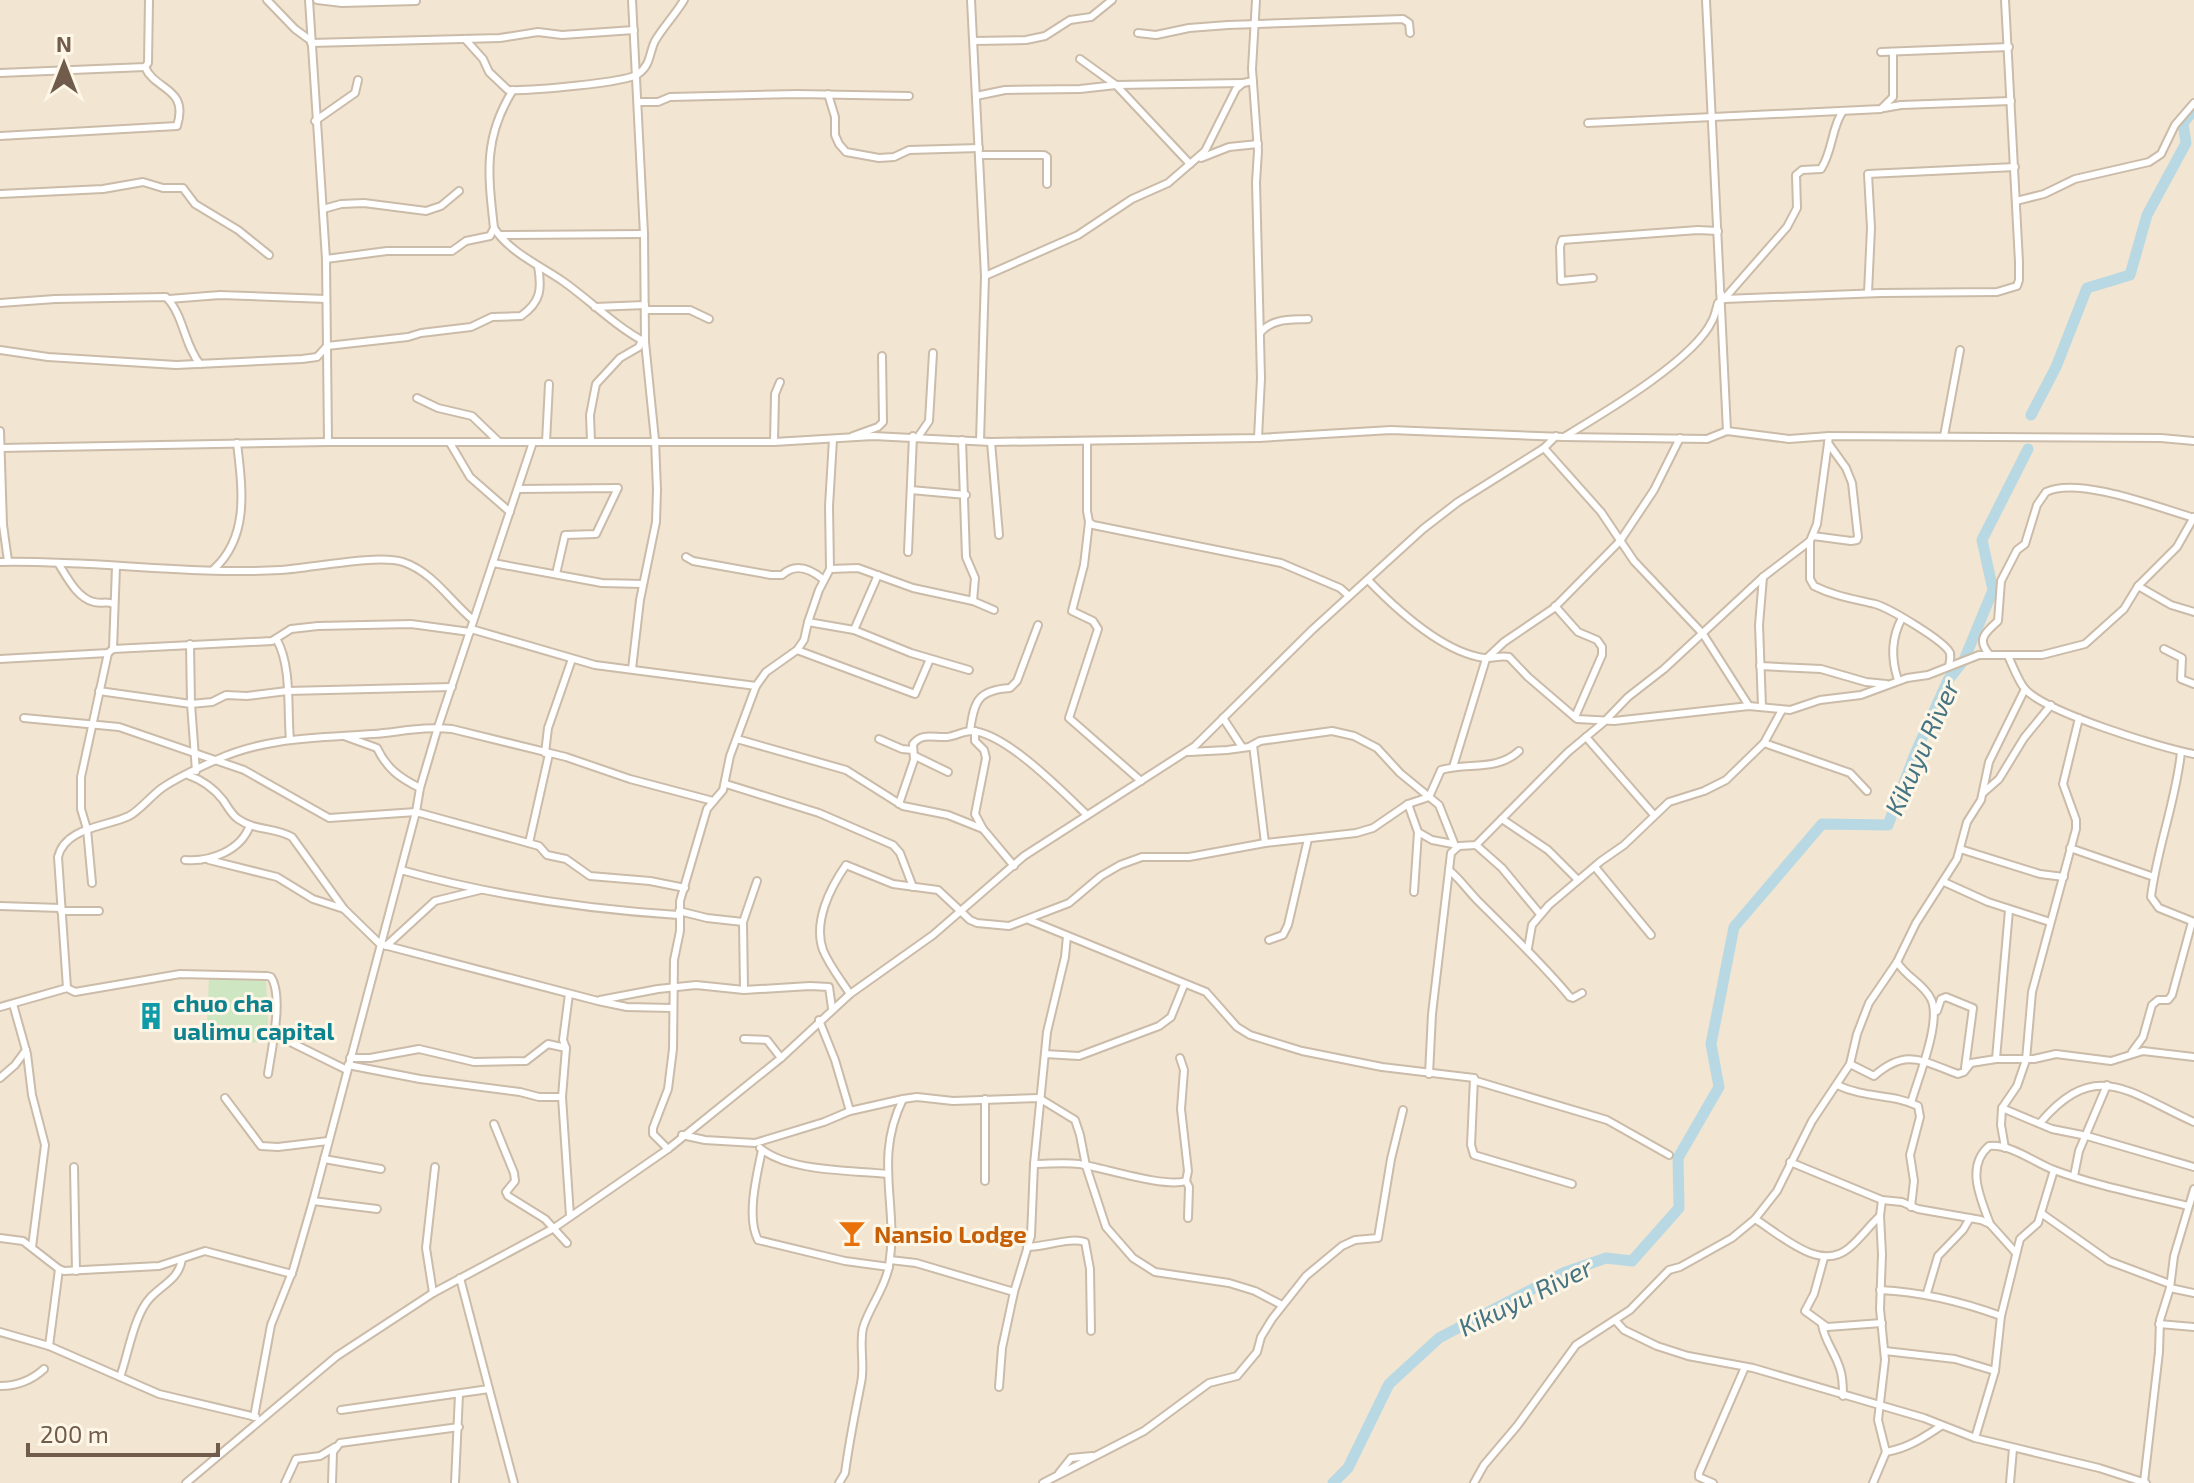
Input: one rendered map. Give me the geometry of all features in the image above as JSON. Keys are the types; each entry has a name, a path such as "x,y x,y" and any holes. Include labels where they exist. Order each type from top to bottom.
{"street":[{"path":"145,67 148,63 149,0"},
{"path":"267,0 310,42 511,38 538,32 575,35 634,30"},
{"path":"309,0 326,259 328,442"},
{"path":"317,0 342,3 416,1"},
{"path":"632,0 644,234 644,341 655,440 656,522 643,584 632,669"},
{"path":"465,39 506,89 567,86 637,76 649,62 653,44 684,0"},
{"path":"971,0 985,276 980,441"},
{"path":"974,41 1026,40 1045,36 1070,20 1091,17 1112,0"},
{"path":"1256,0 1253,81 1258,144 1258,438"},
{"path":"1706,0 1727,431"},
{"path":"1721,297 1997,292 2014,289 2019,280 2005,0"},
{"path":"1138,33 1156,35 1189,28 1403,19 1409,23 1410,33"},
{"path":"1881,52 2009,47"},
{"path":"1881,109 1893,97 1893,52"},
{"path":"1080,59 1116,85 1190,164"},
{"path":"0,73 145,67"},
{"path":"0,136 177,126 178,103 174,94 163,83 151,78 145,67"},
{"path":"315,121 355,93 358,80"},
{"path":"976,96 1005,90 1253,81"},
{"path":"1197,160 1212,139 1232,94 1243,83"},
{"path":"513,90 498,115 497,132 489,152 489,177 497,232 623,330 644,341"},
{"path":"828,94 835,117 835,135 846,152 879,158 894,157 909,150 1044,155 1047,157 1047,184"},
{"path":"638,102 658,102 670,97 909,96"},
{"path":"1588,123 2011,101"},
{"path":"2016,201 2044,194 2075,179 2149,162 2161,154 2175,125 2194,103"},
{"path":"186,1483 337,1356 433,1293 554,1228 668,1149 781,1058 832,1008 909,954 1042,843 1185,752 1423,529 1458,502 1629,397 1695,344 1712,323 1721,297 1787,227 1797,208 1796,175 1802,170 1821,169 1829,157 1838,118 1843,111"},
{"path":"985,276 1078,235 1132,199 1168,183 1197,160 1229,147 1258,144"},
{"path":"1868,293 1871,228 1868,174 2015,167"},
{"path":"0,194 103,189 143,182 163,188 183,188 195,204 238,230 269,255"},
{"path":"323,209 364,203 426,211 441,206 459,191"},
{"path":"1593,278 1561,281 1562,240 1718,231"},
{"path":"326,259 387,251 452,251 466,241 497,232 644,234"},
{"path":"0,350 101,360 200,364 317,357 327,346 408,337 471,327 492,317 521,316 539,297 541,282 538,266"},
{"path":"0,303 220,295 326,299"},
{"path":"169,299 200,364"},
{"path":"595,307 690,310 709,319"},
{"path":"1260,333 1267,324 1276,321 1308,319"},
{"path":"591,442 590,415 596,384 620,358 644,341"},
{"path":"1944,436 1960,350"},
{"path":"908,552 916,437 929,421 933,353"},
{"path":"846,439 878,427 883,422 882,356"},
{"path":"774,442 775,394 780,382"},
{"path":"546,442 549,384"},
{"path":"417,398 438,408 466,412 499,442"},
{"path":"1,448 328,442 774,442 916,437 991,442 1087,441 1258,438 1391,430 1560,437 1707,439 1727,431 1789,439 1944,436 2194,441"},
{"path":"0,431 4,562 281,570 366,561 399,561 421,570 473,620"},
{"path":"1453,767 1486,659 1504,642 1555,606 1620,541 1654,490 1680,438"},
{"path":"668,1149 653,1134 653,1128 668,1089 673,1049 673,988 680,931 678,913 707,809 726,784 727,765 756,686 766,672 797,650 804,640 808,622 830,569 829,506 833,439"},
{"path":"1829,439 1811,538 1810,579 1814,586 1861,603 1876,604 1902,618 1945,647 1950,655 1949,666"},
{"path":"1418,832 1454,846 1476,845 1628,697 1811,538 1857,540 1852,483 1829,439"},
{"path":"962,440 966,557 975,578 973,601"},
{"path":"1087,441 1089,522 1084,565 1072,611 1093,621 1098,629 1069,718 1141,781"},
{"path":"383,945 420,788 438,727 533,442"},
{"path":"991,442 999,535"},
{"path":"214,569 225,559 240,523 242,507 237,443"},
{"path":"450,443 470,477 510,512"},
{"path":"1544,448 1601,512 1663,595 1703,634 1749,706"},
{"path":"518,489 618,488 596,534 565,535 556,574"},
{"path":"1576,718 1604,722 1749,706 1796,709 1820,700 1861,695 1898,680 1928,675 1989,654 2042,655 2085,644 2124,609 2138,586 2177,547 2194,517 2119,495 2076,488 2057,488 2046,492 2037,505 2025,544 2017,550 2001,581 1998,621 1986,630 1982,641 1989,654"},
{"path":"911,490 966,495"},
{"path":"1089,522 1109,529 1281,563 1340,588 1349,596"},
{"path":"686,557 693,561 771,575 782,575 798,567 812,570 824,580"},
{"path":"58,563 81,594 95,602 114,604"},
{"path":"493,563 602,583 643,584"},
{"path":"92,883 87,829 81,809 81,777 91,723 111,651 116,567"},
{"path":"830,569 858,568 918,590 973,601 994,610"},
{"path":"854,630 878,575"},
{"path":"1762,707 1759,625 1763,577"},
{"path":"1368,580 1389,601 1441,641 1461,652 1486,659 1509,657 1576,718 1654,815"},
{"path":"2138,586 2171,605 2194,612"},
{"path":"1555,606 1578,632 1597,640 1602,647 1602,655 1576,718"},
{"path":"1898,680 1893,665 1894,638 1902,618"},
{"path":"808,622 854,630 930,659 969,670"},
{"path":"0,659 277,640 291,629 411,624 470,630 612,668 756,686"},
{"path":"1014,866 983,829 974,810 986,758 972,731 974,704 990,691 1010,688 1017,681 1038,625"},
{"path":"277,640 283,651 290,740"},
{"path":"190,644 194,752 198,770 230,813 250,825 284,832 292,837 344,909 383,945 627,1007 672,1008"},
{"path":"2164,649 2182,658 2181,679 2194,684"},
{"path":"797,650 915,694 930,659"},
{"path":"2008,656 2025,689 2051,705 2144,742 2194,754"},
{"path":"529,843 547,753 548,728 572,659"},
{"path":"1760,666 1821,669 1866,682 1888,684"},
{"path":"99,691 191,704 212,702 226,695 287,691 452,687"},
{"path":"1474,1483 1484,1465 1517,1426 1576,1345 1630,1310 1669,1270 1724,1243 1755,1219 1777,1191 1812,1121 1850,1064 1869,1003 1944,882 1960,849 1967,822 1983,793 1989,762 2025,689"},
{"path":"1983,793 1999,779 2024,738 2051,705"},
{"path":"1528,948 1532,925 1540,914 1624,845 1674,798 1704,791 1726,780 1764,743 1782,710"},
{"path":"24,718 119,727 244,770 329,818 416,812 529,843 547,855 573,863 590,876 650,881 685,888"},
{"path":"1223,718 1242,747"},
{"path":"2005,1148 2002,1108 2017,1086 2026,1060 2032,992 2057,905 2076,820 2063,784 2079,718"},
{"path":"67,988 59,851 69,840 87,829 130,815 142,802 164,787 231,754 290,740 438,727 547,753 713,801"},
{"path":"899,804 914,753 913,744 921,736 952,737 972,731 1020,755 1050,778 1087,815"},
{"path":"1185,752 1223,751 1332,731 1354,736 1377,748 1400,773 1442,809 1454,846 1432,1014 1429,1074"},
{"path":"339,735 377,748 387,766 399,778 420,788"},
{"path":"737,739 846,770 899,804 948,815 983,829"},
{"path":"879,739 914,753 948,772"},
{"path":"1764,743 1850,773 1867,791"},
{"path":"1253,745 1265,843"},
{"path":"1429,797 1441,770 1493,765 1519,751"},
{"path":"2132,1052 2143,1037 2152,1005 2158,1000 2168,1000 2172,995 2193,922 2159,908 2151,897 2181,752"},
{"path":"231,754 244,770"},
{"path":"188,775 209,785"},
{"path":"726,784 819,813 893,845 900,853 913,887"},
{"path":"850,994 824,953 820,939 825,908 846,865 881,880 938,890 977,923 1009,926 1069,903 1101,876 1142,857 1189,857 1373,828 1408,804 1429,797"},
{"path":"1408,804 1418,832 1414,892"},
{"path":"1502,819 1548,850 1578,880"},
{"path":"209,860 243,838 250,825"},
{"path":"1269,940 1283,935 1288,925 1308,839"},
{"path":"1476,845 1502,868 1540,914"},
{"path":"2070,848 2154,877"},
{"path":"1960,849 2040,874 2064,877"},
{"path":"185,860 209,860 277,877 313,899 344,909"},
{"path":"1595,867 1651,935"},
{"path":"401,870 444,882 567,903 743,922"},
{"path":"1449,870 1516,941 1528,948 1570,997 1582,993"},
{"path":"744,990 743,922 757,881"},
{"path":"1944,882 2009,910 2050,922"},
{"path":"254,1417 271,1325 292,1274 313,1201 377,954 383,945 435,901 483,889"},
{"path":"0,906 99,911"},
{"path":"1996,1059 2009,910"},
{"path":"1029,920 1211,994 1237,1027 1250,1035 1302,1051 1429,1074 1474,1078 1607,1120 1669,1155"},
{"path":"999,1387 1002,1348 1032,1228 1039,1098 1048,1027 1067,936"},
{"path":"1897,962 1903,972 1929,995 1936,1015"},
{"path":"0,1007 67,988 75,992 200,973 267,976 271,977 276,987 268,1074"},
{"path":"597,1000 696,985 744,990 810,986 829,987 832,1008"},
{"path":"1045,1054 1079,1056 1159,1026 1171,1017 1184,985"},
{"path":"569,994 563,1040 566,1048 562,1097 570,1216"},
{"path":"1911,1103 1941,999 1946,997 1973,1008 1964,1072"},
{"path":"13,1004 26,1050 32,1095 46,1153 32,1247"},
{"path":"819,1020 850,1111"},
{"path":"274,1034 349,1064 420,1079 539,1097 562,1097"},
{"path":"744,1039 767,1040 781,1058"},
{"path":"349,1064 419,1049 474,1062 520,1062 529,1060 548,1044 566,1048"},
{"path":"0,1078 26,1050"},
{"path":"1850,1064 1874,1076 1892,1061 1922,1062 1958,1074 1971,1063 1996,1059 2026,1060 2056,1054 2111,1061 2143,1051 2194,1057"},
{"path":"1180,1058 1184,1070 1180,1103 1188,1171 1188,1218"},
{"path":"1474,1078 1471,1145 1474,1155 1572,1184"},
{"path":"2040,1123 2066,1097 2098,1084 2194,1122"},
{"path":"1837,1085 1868,1096 1889,1096 1918,1106 1920,1117 1911,1147 1914,1181 1911,1207"},
{"path":"2074,1176 2079,1151 2107,1085"},
{"path":"225,1098 261,1146 328,1141"},
{"path":"682,1135 705,1140 755,1143 850,1111 903,1099 1039,1098 1075,1120 1086,1166 1110,1235 1146,1268 1229,1283 1255,1291 1282,1305"},
{"path":"839,1483 845,1473 861,1382 863,1328 882,1291 889,1263 893,1235 887,1174 888,1136 903,1099"},
{"path":"985,1099 985,1181"},
{"path":"2002,1108 2052,1129 2194,1167"},
{"path":"1043,1483 1144,1431 1209,1383 1237,1376 1253,1357 1266,1328 1306,1276 1337,1249 1355,1240 1378,1238 1403,1110"},
{"path":"494,1124 514,1173 515,1181 506,1192 508,1196 545,1219 567,1243"},
{"path":"755,1143 770,1156 791,1163 887,1174"},
{"path":"2016,1253 1990,1224 1976,1175 1981,1155 1995,1145 2054,1170 2188,1206"},
{"path":"762,1150 755,1185 754,1216 758,1240 845,1261 916,1263 1014,1292"},
{"path":"324,1159 381,1169"},
{"path":"1790,1162 1882,1200 1990,1224"},
{"path":"1034,1164 1066,1163 1169,1182 1186,1181"},
{"path":"74,1167 76,1271"},
{"path":"433,1293 426,1235 435,1167"},
{"path":"1975,1438 1995,1371 2001,1316 2021,1236 2035,1228 2054,1170"},
{"path":"1615,1320 1624,1330 1657,1346 1688,1356 1745,1367 1878,1405 2013,1449 2099,1468 2145,1482 2159,1352 2159,1324 2170,1286 2174,1256 2194,1189"},
{"path":"1873,1483 1886,1452 1878,1423 1885,1351 1880,1290 1882,1200"},
{"path":"313,1201 377,1209"},
{"path":"2041,1213 2109,1261 2194,1293"},
{"path":"1755,1219 1809,1252 1832,1258 1849,1249 1880,1216"},
{"path":"1927,1293 1938,1256 1970,1218"},
{"path":"0,1238 23,1241 59,1269 76,1271 159,1266 210,1251 292,1274"},
{"path":"1027,1247 1073,1240 1085,1242 1090,1269 1091,1331"},
{"path":"1824,1258 1814,1294 1805,1311 1822,1325 1833,1327 1882,1323"},
{"path":"120,1377 144,1306 177,1276 182,1259"},
{"path":"49,1346 59,1269"},
{"path":"460,1278 514,1483"},
{"path":"1880,1290 1927,1293 2001,1316"},
{"path":"2159,1324 2194,1327"},
{"path":"1822,1325 1824,1341 1832,1349 1841,1371 1843,1396"},
{"path":"0,1332 49,1346 159,1394 263,1418"},
{"path":"1885,1351 1955,1359 1995,1371"},
{"path":"1713,1483 1699,1477 1699,1473 1745,1367"},
{"path":"0,1386 11,1386 35,1377 44,1369"},
{"path":"341,1410 489,1389"},
{"path":"455,1483 459,1394"},
{"path":"1886,1452 1903,1449 1941,1426"},
{"path":"285,1483 296,1459 320,1456 340,1443 459,1427"},
{"path":"332,1483 335,1446"},
{"path":"2010,1483 2013,1449"}],"shaded area":[{"path":"0,0 2194,0 2194,1483 0,1483"}],"green space":[{"path":"209,979 266,981 269,1042 206,1043"}],"waterway":[{"name":"Kikuyu River","path":"2031,415 2056,367 2087,288 2130,275 2147,215 2186,143 2183,123 2194,110"},
{"name":"Kikuyu River","path":"1333,1483 1348,1468 1389,1384 1439,1338 1563,1273 1606,1258 1632,1261 1679,1208 1678,1158 1719,1087 1711,1044 1734,927 1822,824 1888,825 1948,680 1964,660 1993,590 1982,540 2028,449"}],"place":[{"name":"chuo cha ualimu capital","path":"151,1016"},
{"name":"Nansio Lodge","path":"852,1233"}]}
